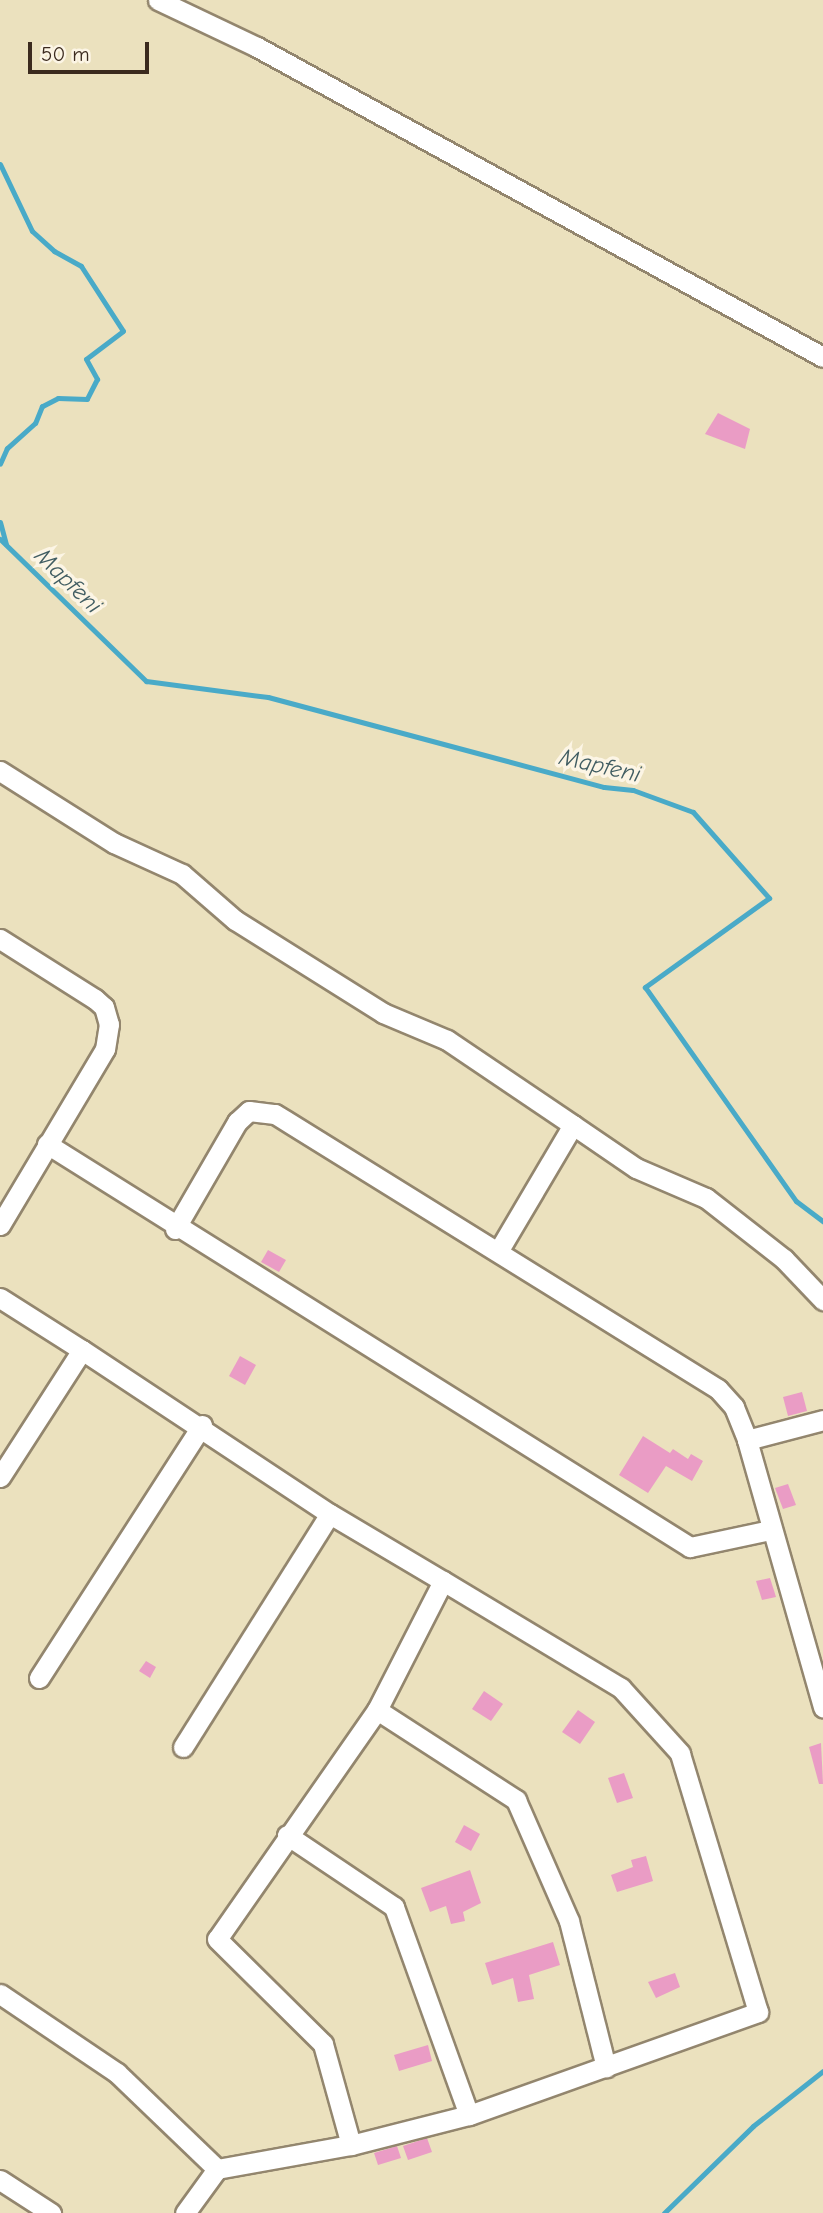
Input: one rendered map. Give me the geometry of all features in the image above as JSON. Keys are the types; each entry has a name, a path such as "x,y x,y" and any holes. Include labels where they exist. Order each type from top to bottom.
{"street":[{"path":"158,0 257,47 823,357"},
{"path":"0,771 114,843 181,874 235,920 383,1013 447,1040 636,1168 706,1198 784,1259 823,1300"},
{"path":"0,939 96,999 107,1015 105,1049 0,1224"},
{"path":"175,1229 237,1122 249,1111 261,1110 275,1114 499,1250 718,1389 734,1407 747,1440 770,1530 823,1707"},
{"path":"499,1250 573,1125"},
{"path":"47,1144 175,1229 690,1547 770,1530"},
{"path":"0,1298 202,1425 330,1514 621,1688 680,1753 758,2012 469,2115 351,2144 217,2169 185,2213"},
{"path":"0,1477 82,1350"},
{"path":"747,1440 823,1420"},
{"path":"39,1678 202,1425"},
{"path":"183,1747 330,1514"},
{"path":"351,2144 323,2044 217,1939 287,1835 377,1710 443,1581"},
{"path":"377,1710 516,1800 569,1921 606,2067"},
{"path":"287,1835 394,1907 469,2115"},
{"path":"0,1994 117,2073 217,2169"},
{"path":"0,2180 51,2213"}],"building":[{"path":"718,413 750,429 745,449 705,434"},
{"path":"268,1250 286,1260 279,1272 261,1262"},
{"path":"240,1356 256,1365 245,1385 229,1376"},
{"path":"802,1392 807,1411 788,1416 783,1397"},
{"path":"643,1436 670,1453 673,1449 688,1459 691,1454 703,1461 692,1481 666,1466 648,1493 619,1475"},
{"path":"788,1484 796,1505 783,1509 775,1488"},
{"path":"770,1578 776,1597 762,1600 756,1581"},
{"path":"146,1661 156,1667 150,1678 139,1671"},
{"path":"484,1691 503,1704 491,1721 472,1709"},
{"path":"578,1710 595,1722 580,1744 562,1732"},
{"path":"821,1743 823,1784 819,1784 809,1747"},
{"path":"624,1773 633,1798 617,1803 608,1778"},
{"path":"464,1825 480,1834 471,1851 455,1842"},
{"path":"646,1856 653,1881 617,1892 611,1875 633,1867 631,1860"},
{"path":"470,1870 481,1903 463,1912 465,1921 451,1924 446,1906 430,1912 421,1888"},
{"path":"553,1942 560,1965 529,1975 534,1999 518,2002 513,1978 492,1985 485,1963"},
{"path":"675,1973 680,1987 656,1998 648,1982"},
{"path":"428,2045 432,2061 399,2071 394,2055"},
{"path":"427,2138 432,2152 408,2160 403,2146"},
{"path":"397,2146 401,2158 378,2165 374,2153"}],"waterway":[{"path":"0,164 32,231 54,251 81,266 123,331 86,359 97,379 87,399 58,398 42,406 35,423 7,448 0,464"},
{"path":"0,522 6,544"},
{"name":"Mapfeni","path":"0,539 146,681 268,697 604,787 633,790 693,812 769,898 645,987 796,1201 823,1221"},
{"path":"664,2213 753,2126 823,2071"}]}
